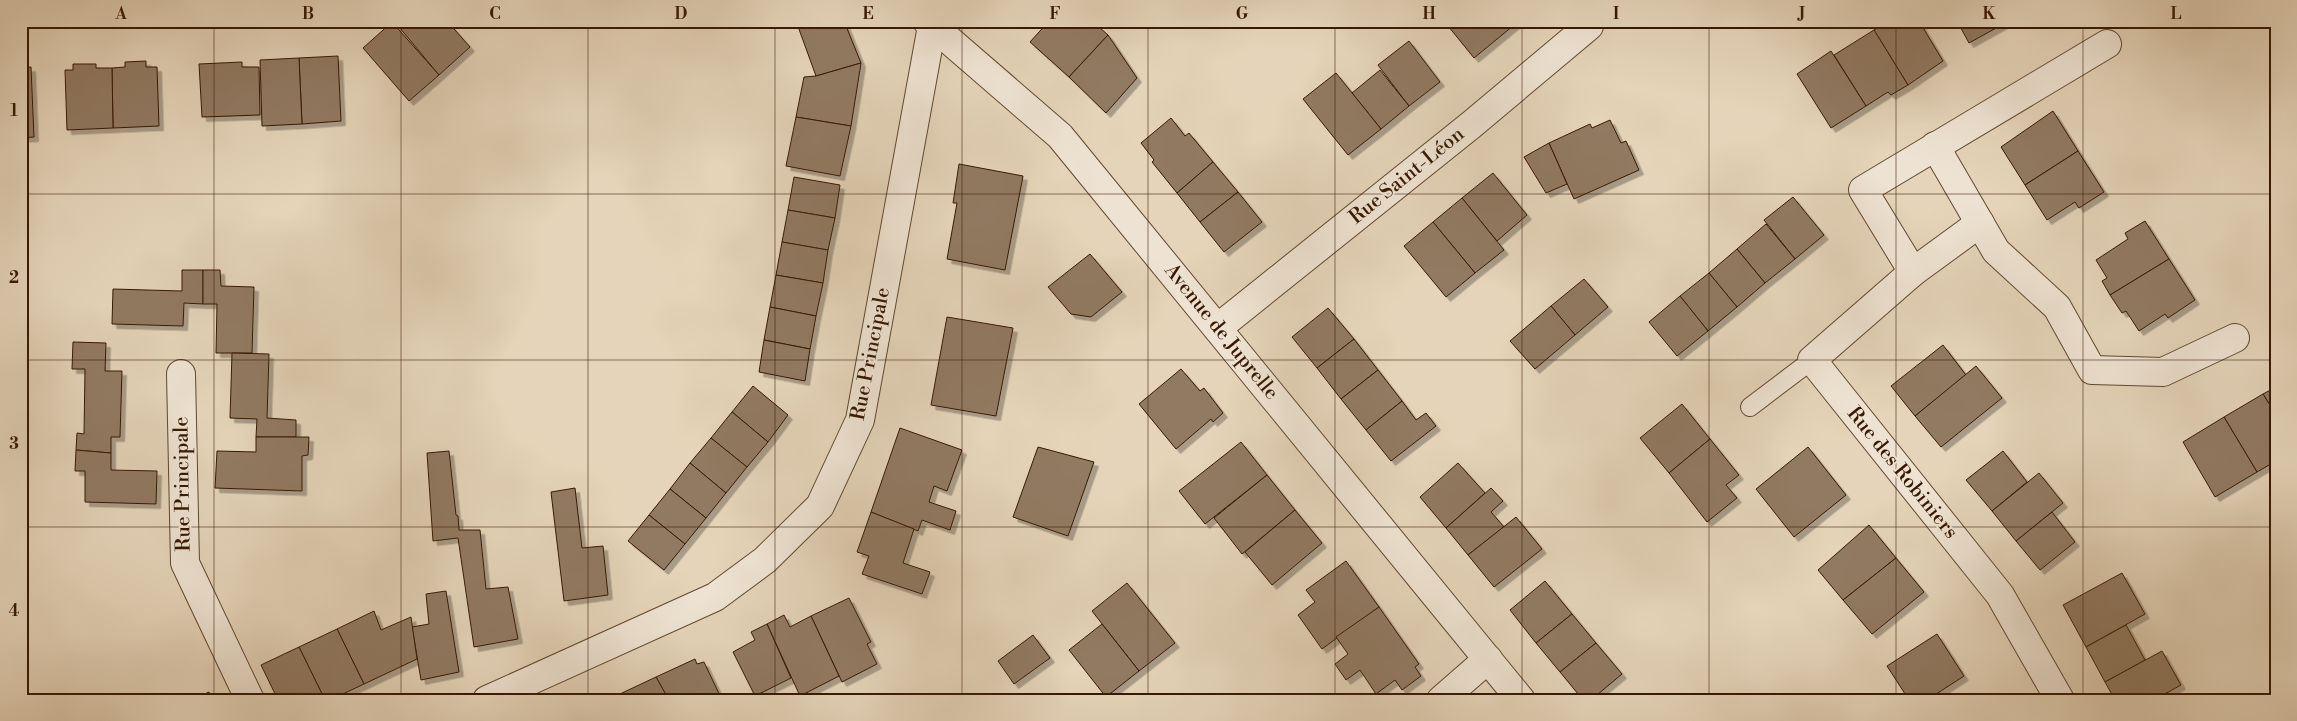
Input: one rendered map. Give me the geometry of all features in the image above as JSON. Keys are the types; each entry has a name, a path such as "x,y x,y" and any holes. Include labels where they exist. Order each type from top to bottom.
{"street":[{"name":"Avenue de Juprelle","path":"932,23 1060,136 1219,327 1521,700"},
{"name":"Rue Principale","path":"487,700 715,597 765,560 820,506 860,420 932,23"},
{"name":"Rue Saint-Léon","path":"1219,327 1471,125 1588,24"},
{"path":"1912,272 1863,190 2107,44"},
{"path":"1935,146 1996,251 2057,307 2092,370 2163,372 2235,338"},
{"path":"1812,360 1912,272 1980,223"},
{"name":"Rue des Robiniers","path":"1812,360 2000,595 2060,700"},
{"name":"Rue Principale","path":"181,374 185,563 250,700"},
{"path":"1440,700 1488,659"}],"lane":[{"path":"1750,407 1812,360"}],"building":[{"path":"394,21 447,21 470,47 439,75"},
{"path":"796,21 844,21 861,63 816,76"},
{"path":"1049,21 1092,21 1108,35 1069,77 1030,42"},
{"path":"1444,21 1519,21 1474,58"},
{"path":"1888,21 1919,21 1943,61 1908,85 1874,30"},
{"path":"1957,21 2006,21 2007,22 1969,43"},
{"path":"392,22 439,75 409,101 363,48"},
{"path":"1874,30 1908,85 1891,95 1888,92 1866,106 1834,55"},
{"path":"1108,35 1137,78 1106,113 1069,77"},
{"path":"1409,41 1440,82 1409,106 1378,65"},
{"path":"1831,51 1866,106 1831,128 1797,74"},
{"path":"338,56 341,121 302,124 299,58"},
{"path":"299,58 302,124 262,126 260,60"},
{"path":"146,61 146,67 157,67 159,126 113,128 112,68 125,67 125,62"},
{"path":"242,62 242,67 259,67 260,115 202,117 199,64"},
{"path":"861,63 851,126 796,117 804,77 816,76"},
{"path":"73,64 96,64 96,68 112,68 113,128 67,130 65,70 73,70"},
{"path":"31,67 34,137 21,138 21,68"},
{"path":"1380,70 1409,106 1381,129 1352,93"},
{"path":"1336,73 1381,129 1348,155 1303,99"},
{"path":"2053,111 2078,151 2025,185 2001,147"},
{"path":"796,117 851,126 840,176 786,166"},
{"path":"1171,118 1185,136 1189,133 1213,162 1177,193 1152,162 1154,160 1141,143"},
{"path":"1610,120 1621,143 1626,141 1639,170 1574,199 1549,143 1590,124 1592,128"},
{"path":"1549,143 1567,184 1546,193 1524,157"},
{"path":"2078,151 2104,192 2079,208 2075,202 2047,220 2025,185"},
{"path":"1213,162 1238,192 1200,222 1177,193"},
{"path":"959,164 1023,176 1005,270 947,259 957,203 953,203"},
{"path":"1493,173 1527,215 1497,241 1462,198"},
{"path":"794,177 840,185 835,218 788,210"},
{"path":"1238,192 1262,222 1224,252 1200,222"},
{"path":"1793,197 1824,235 1795,259 1764,220"},
{"path":"1462,198 1504,250 1475,273 1433,222"},
{"path":"788,210 835,218 828,250 782,242"},
{"path":"2145,221 2169,259 2110,295 2102,281 2107,278 2096,260 2128,239 2125,233"},
{"path":"1433,222 1475,273 1446,297 1404,246"},
{"path":"1766,224 1795,259 1765,283 1737,249"},
{"path":"782,242 828,250 823,283 776,275"},
{"path":"1737,249 1765,283 1737,307 1709,273"},
{"path":"1090,254 1122,292 1091,317 1071,314 1048,287"},
{"path":"2169,259 2195,300 2168,318 2165,314 2139,331 2126,311 2122,313 2110,295"},
{"path":"182,270 203,270 203,304 184,303 183,326 112,324 113,289 182,291"},
{"path":"203,270 220,270 221,286 254,287 252,353 216,353 217,304 203,304"},
{"path":"1709,273 1737,307 1708,331 1680,296"},
{"path":"776,275 823,283 816,316 770,307"},
{"path":"1584,279 1608,307 1575,335 1551,306"},
{"path":"1680,296 1708,331 1677,356 1649,322"},
{"path":"1551,306 1575,335 1535,369 1510,341"},
{"path":"770,307 816,316 810,349 764,340"},
{"path":"1328,308 1354,339 1317,368 1292,337"},
{"path":"947,317 1013,328 996,416 931,405"},
{"path":"1354,339 1378,370 1341,399 1317,368"},
{"path":"764,340 810,349 805,381 759,372"},
{"path":"73,342 106,343 105,371 122,371 120,437 111,437 111,453 76,450 77,433 84,434 85,369 72,369"},
{"path":"1943,345 1966,375 1915,416 1891,386"},
{"path":"232,353 269,354 267,418 296,420 296,437 256,437 257,419 230,418"},
{"path":"1976,366 2002,398 1941,447 1915,416"},
{"path":"1181,369 1200,391 1204,388 1223,413 1213,422 1211,419 1176,449 1139,404"},
{"path":"1378,370 1402,401 1366,430 1341,399"},
{"path":"753,386 788,415 768,442 732,412"},
{"path":"2276,387 2276,415 2263,394"},
{"path":"2263,394 2276,415 2276,461 2257,472 2224,417"},
{"path":"1402,401 1416,420 1426,413 1436,426 1391,461 1366,430"},
{"path":"1682,404 1710,439 1669,473 1640,438"},
{"path":"732,412 768,442 747,467 711,438"},
{"path":"2224,417 2257,472 2215,497 2183,442"},
{"path":"900,428 962,450 947,491 934,486 929,502 956,511 950,530 922,520 918,531 871,512"},
{"path":"256,437 309,437 308,455 302,456 302,491 215,488 217,451 256,452"},
{"path":"711,438 747,467 726,493 690,463"},
{"path":"1710,439 1739,475 1726,485 1737,498 1707,522 1669,473"},
{"path":"1241,442 1267,475 1205,524 1179,491"},
{"path":"1038,447 1094,462 1068,536 1013,517"},
{"path":"1808,447 1846,495 1794,537 1756,489"},
{"path":"76,450 111,453 111,470 157,471 156,504 85,502 85,471 75,471"},
{"path":"449,451 459,530 480,530 486,589 508,587 518,639 474,647 458,538 433,541 427,453"},
{"path":"2003,451 2027,482 1992,511 1966,480"},
{"path":"690,463 726,493 706,518 670,489"},
{"path":"1458,463 1485,493 1446,528 1420,497"},
{"path":"2039,473 2063,503 2016,541 1992,511"},
{"path":"1267,475 1295,510 1242,554 1214,518"},
{"path":"575,488 582,548 603,546 608,595 564,601 551,492"},
{"path":"1491,488 1503,501 1491,512 1504,527 1468,555 1446,528"},
{"path":"670,489 706,518 685,544 649,515"},
{"path":"1295,510 1322,543 1272,585 1245,552"},
{"path":"871,512 914,529 903,563 930,572 922,594 862,574 869,556 857,552"},
{"path":"2052,512 2075,542 2040,570 2016,541"},
{"path":"649,515 685,544 664,570 628,541"},
{"path":"1516,517 1542,549 1494,587 1468,555"},
{"path":"1869,525 1896,558 1843,600 1818,570"},
{"path":"1896,558 1924,592 1872,634 1843,600"},
{"path":"1346,561 1379,607 1322,649 1298,615 1315,602 1306,590"},
{"path":"2122,573 2145,614 2086,647 2063,605"},
{"path":"1545,581 1572,614 1536,643 1510,610"},
{"path":"1127,583 1175,643 1139,671 1092,611"},
{"path":"446,591 459,672 421,680 412,627 429,624 426,594"},
{"path":"849,598 871,642 867,644 877,664 842,682 811,616"},
{"path":"1379,607 1419,664 1415,667 1421,676 1402,690 1395,680 1376,694 1360,670 1346,680 1335,664 1348,654 1336,637"},
{"path":"374,611 381,630 411,617 417,659 364,684 337,629"},
{"path":"1572,614 1596,643 1560,672 1536,643"},
{"path":"784,615 790,627 811,616 839,676 800,696 767,624"},
{"path":"767,624 791,678 755,696 733,652 755,640 751,632"},
{"path":"1102,624 1139,671 1106,697 1069,650"},
{"path":"2126,625 2145,660 2105,682 2086,647"},
{"path":"337,629 364,684 330,700 325,700 299,647"},
{"path":"1937,634 1964,676 1927,700 1909,700 1887,666"},
{"path":"1033,635 1050,658 1014,684 998,661"},
{"path":"1596,643 1622,674 1591,700 1583,700 1560,672"},
{"path":"299,647 325,700 278,700 261,665"},
{"path":"2162,651 2181,685 2154,700 2115,700 2105,682"},
{"path":"695,659 697,664 704,662 722,700 669,700 656,677"},
{"path":"656,677 669,700 626,700 622,693"},
{"path":"209,692 213,700 191,700"},
{"path":"622,693 626,700 607,700"}]}
